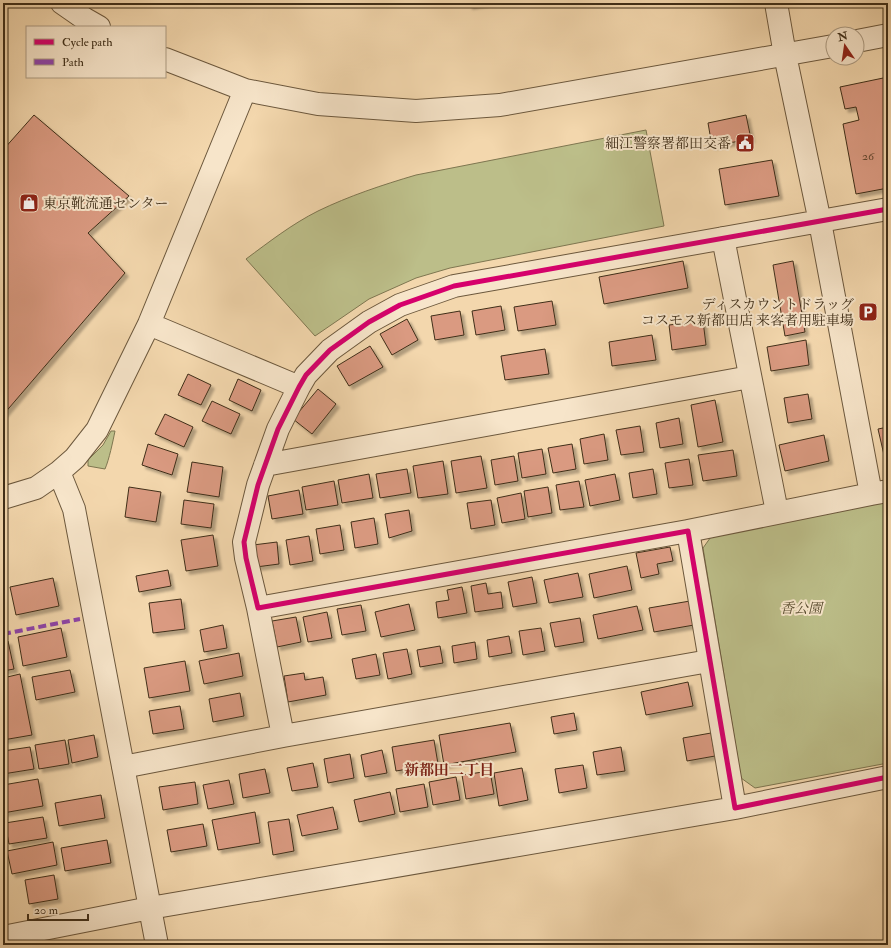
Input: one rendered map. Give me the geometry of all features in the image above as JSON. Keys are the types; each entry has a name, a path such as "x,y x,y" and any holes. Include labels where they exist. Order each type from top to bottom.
{"street":[{"path":"62,3 97,26"},
{"path":"258,608 688,531 880,492 820,222 785,55 776,3"},
{"path":"865,39 888,35"},
{"path":"166,59 246,90 318,104 416,111 500,105 825,48"},
{"path":"3,498 36,488 59,472 75,458 97,430 149,324 246,90"},
{"path":"283,736 244,542 258,485 278,429 306,375 325,356 346,338 383,314 422,296 454,286 888,209"},
{"path":"723,238 777,512"},
{"path":"149,324 299,387"},
{"path":"265,465 750,377"},
{"path":"59,472 74,509 157,945"},
{"path":"688,531 735,808"},
{"path":"123,768 283,736 709,661"},
{"path":"3,937 150,908 735,808 888,777"}],"green space":[{"path":"646,130 664,226 450,268 416,278 369,299 315,336 246,259 290,227 308,216 354,196 391,183 416,175"},
{"path":"111,431 115,431 105,469 88,466 88,460 103,445"},
{"name":"香公園","path":"888,501 888,763 755,788 741,778 703,548 713,534"}],"building":[{"path":"469,3 485,3 469,6"},
{"path":"888,77 888,188 856,194 843,124 859,120 856,107 845,109 840,87"},
{"path":"34,115 129,196 88,233 125,273 3,415 3,150"},
{"path":"746,115 751,139 712,146 708,123"},
{"path":"772,160 779,196 725,205 719,169"},
{"path":"683,261 688,288 604,304 599,277"},
{"path":"793,261 805,332 785,336 773,265"},
{"path":"552,301 556,325 518,331 514,307"},
{"path":"501,306 505,330 476,335 472,311"},
{"path":"460,311 464,335 435,340 431,316"},
{"path":"407,319 418,340 392,355 380,334"},
{"path":"703,321 706,345 672,350 669,325"},
{"path":"652,335 656,360 612,366 609,342"},
{"path":"806,340 809,365 771,371 767,347"},
{"path":"370,346 383,367 349,386 337,366"},
{"path":"545,349 549,374 505,380 501,356"},
{"path":"188,374 211,385 201,405 178,395"},
{"path":"238,379 261,390 252,411 229,400"},
{"path":"318,389 336,404 312,434 293,419"},
{"path":"808,394 812,419 788,423 784,398"},
{"path":"715,400 723,442 698,447 691,405"},
{"path":"212,401 240,414 231,434 202,421"},
{"path":"165,414 193,427 184,447 155,434"},
{"path":"679,418 683,444 660,448 656,423"},
{"path":"640,426 644,452 621,455 616,430"},
{"path":"888,427 888,454 884,455 878,429"},
{"path":"604,434 608,460 584,464 580,439"},
{"path":"824,435 829,461 785,471 779,445"},
{"path":"148,444 178,454 172,475 142,465"},
{"path":"572,444 576,469 553,473 548,448"},
{"path":"542,449 546,474 522,478 518,453"},
{"path":"733,450 737,476 703,481 698,455"},
{"path":"481,456 487,488 456,493 451,461"},
{"path":"514,456 518,481 495,485 491,460"},
{"path":"689,459 693,485 669,488 665,463"},
{"path":"443,461 448,494 418,498 413,466"},
{"path":"192,462 223,467 219,497 187,492"},
{"path":"407,469 411,493 380,498 376,474"},
{"path":"653,469 657,494 633,498 629,473"},
{"path":"369,474 373,498 342,503 338,480"},
{"path":"615,474 620,500 590,506 585,480"},
{"path":"334,481 338,505 306,510 302,487"},
{"path":"579,481 584,507 560,510 556,485"},
{"path":"129,487 161,492 156,522 125,517"},
{"path":"548,487 552,513 528,517 524,491"},
{"path":"299,490 303,514 272,519 268,496"},
{"path":"521,493 525,519 502,523 497,498"},
{"path":"184,500 214,504 211,528 181,524"},
{"path":"491,500 495,525 471,529 467,503"},
{"path":"409,510 412,531 389,538 385,514"},
{"path":"374,518 378,544 355,548 351,522"},
{"path":"340,525 344,550 320,554 316,529"},
{"path":"213,535 218,566 186,571 181,540"},
{"path":"309,536 313,561 290,565 286,540"},
{"path":"277,542 279,564 256,567 253,545"},
{"path":"670,547 673,561 657,564 659,574 641,578 636,553"},
{"path":"627,566 632,590 594,598 589,574"},
{"path":"168,570 171,586 139,592 136,576"},
{"path":"578,573 583,597 549,603 544,580"},
{"path":"532,577 537,603 513,607 508,582"},
{"path":"53,578 59,606 16,615 10,587"},
{"path":"486,583 488,594 501,592 503,608 475,612 471,586"},
{"path":"462,587 467,613 438,618 436,602 449,600 447,590"},
{"path":"181,599 185,629 153,633 149,603"},
{"path":"690,601 694,625 654,632 649,608"},
{"path":"409,604 415,630 381,637 375,612"},
{"path":"361,605 366,631 342,635 337,609"},
{"path":"637,606 643,630 598,639 593,615"},
{"path":"327,612 332,638 308,642 303,617"},
{"path":"296,617 301,642 277,647 272,621"},
{"path":"580,618 584,642 555,647 550,623"},
{"path":"223,625 227,648 204,652 200,630"},
{"path":"61,628 67,657 23,666 18,637"},
{"path":"541,628 545,651 523,655 519,631"},
{"path":"509,636 512,653 489,657 487,640"},
{"path":"3,641 8,641 14,669 3,671"},
{"path":"475,642 477,659 454,663 452,646"},
{"path":"440,646 443,663 420,667 417,650"},
{"path":"407,649 412,674 388,679 383,653"},
{"path":"239,653 243,676 204,684 199,661"},
{"path":"376,654 380,675 356,679 352,659"},
{"path":"185,661 190,691 149,698 144,668"},
{"path":"70,670 75,692 36,700 32,677"},
{"path":"304,673 305,680 323,677 326,695 288,702 284,676"},
{"path":"20,674 32,735 3,740 3,678"},
{"path":"688,682 693,706 646,715 641,692"},
{"path":"240,693 244,716 213,722 209,699"},
{"path":"180,706 184,729 153,734 149,711"},
{"path":"574,713 577,730 554,734 551,717"},
{"path":"510,723 516,752 444,765 439,735"},
{"path":"711,733 715,756 687,761 683,738"},
{"path":"94,735 98,757 72,763 68,740"},
{"path":"65,740 69,764 39,769 35,745"},
{"path":"434,740 438,764 396,771 392,747"},
{"path":"30,747 34,769 3,774 3,751"},
{"path":"621,747 625,771 597,775 593,752"},
{"path":"382,750 387,773 365,777 361,755"},
{"path":"350,754 354,778 328,783 324,759"},
{"path":"313,763 318,787 292,791 287,768"},
{"path":"583,765 587,788 559,793 555,769"},
{"path":"522,768 528,800 499,806 494,773"},
{"path":"265,769 270,793 243,798 239,774"},
{"path":"490,771 494,794 466,799 462,775"},
{"path":"456,777 460,800 433,805 429,782"},
{"path":"38,779 43,806 3,813 3,785"},
{"path":"229,780 234,804 208,809 203,785"},
{"path":"195,782 198,804 163,810 159,787"},
{"path":"424,784 428,807 400,812 396,789"},
{"path":"390,792 395,814 359,822 354,800"},
{"path":"101,795 105,818 59,826 55,803"},
{"path":"333,807 338,829 302,836 297,815"},
{"path":"255,812 260,843 218,850 212,820"},
{"path":"43,817 47,838 9,844 5,823"},
{"path":"289,819 294,851 273,855 268,822"},
{"path":"203,824 207,846 171,852 167,830"},
{"path":"107,840 111,863 65,871 61,848"},
{"path":"53,842 57,865 12,874 7,851"},
{"path":"54,875 58,899 29,904 25,880"}],"marked path":[{"path":"3,634 80,619"}],"cycle path":[{"path":"888,209 454,286 400,305 369,322 330,350 306,375 278,429 258,485 244,542 246,558 258,608 688,531 735,808 888,777"}],"place":[{"name":"細江警察署都田交番","path":"745,143"},
{"name":"東京靴流通センター","path":"29,203"},
{"name":"ディスカウントドラッグ コスモス新都田店 来客者用駐車場","path":"868,312"}],"district":[{"name":"新都田二丁目","path":"449,770"}]}
